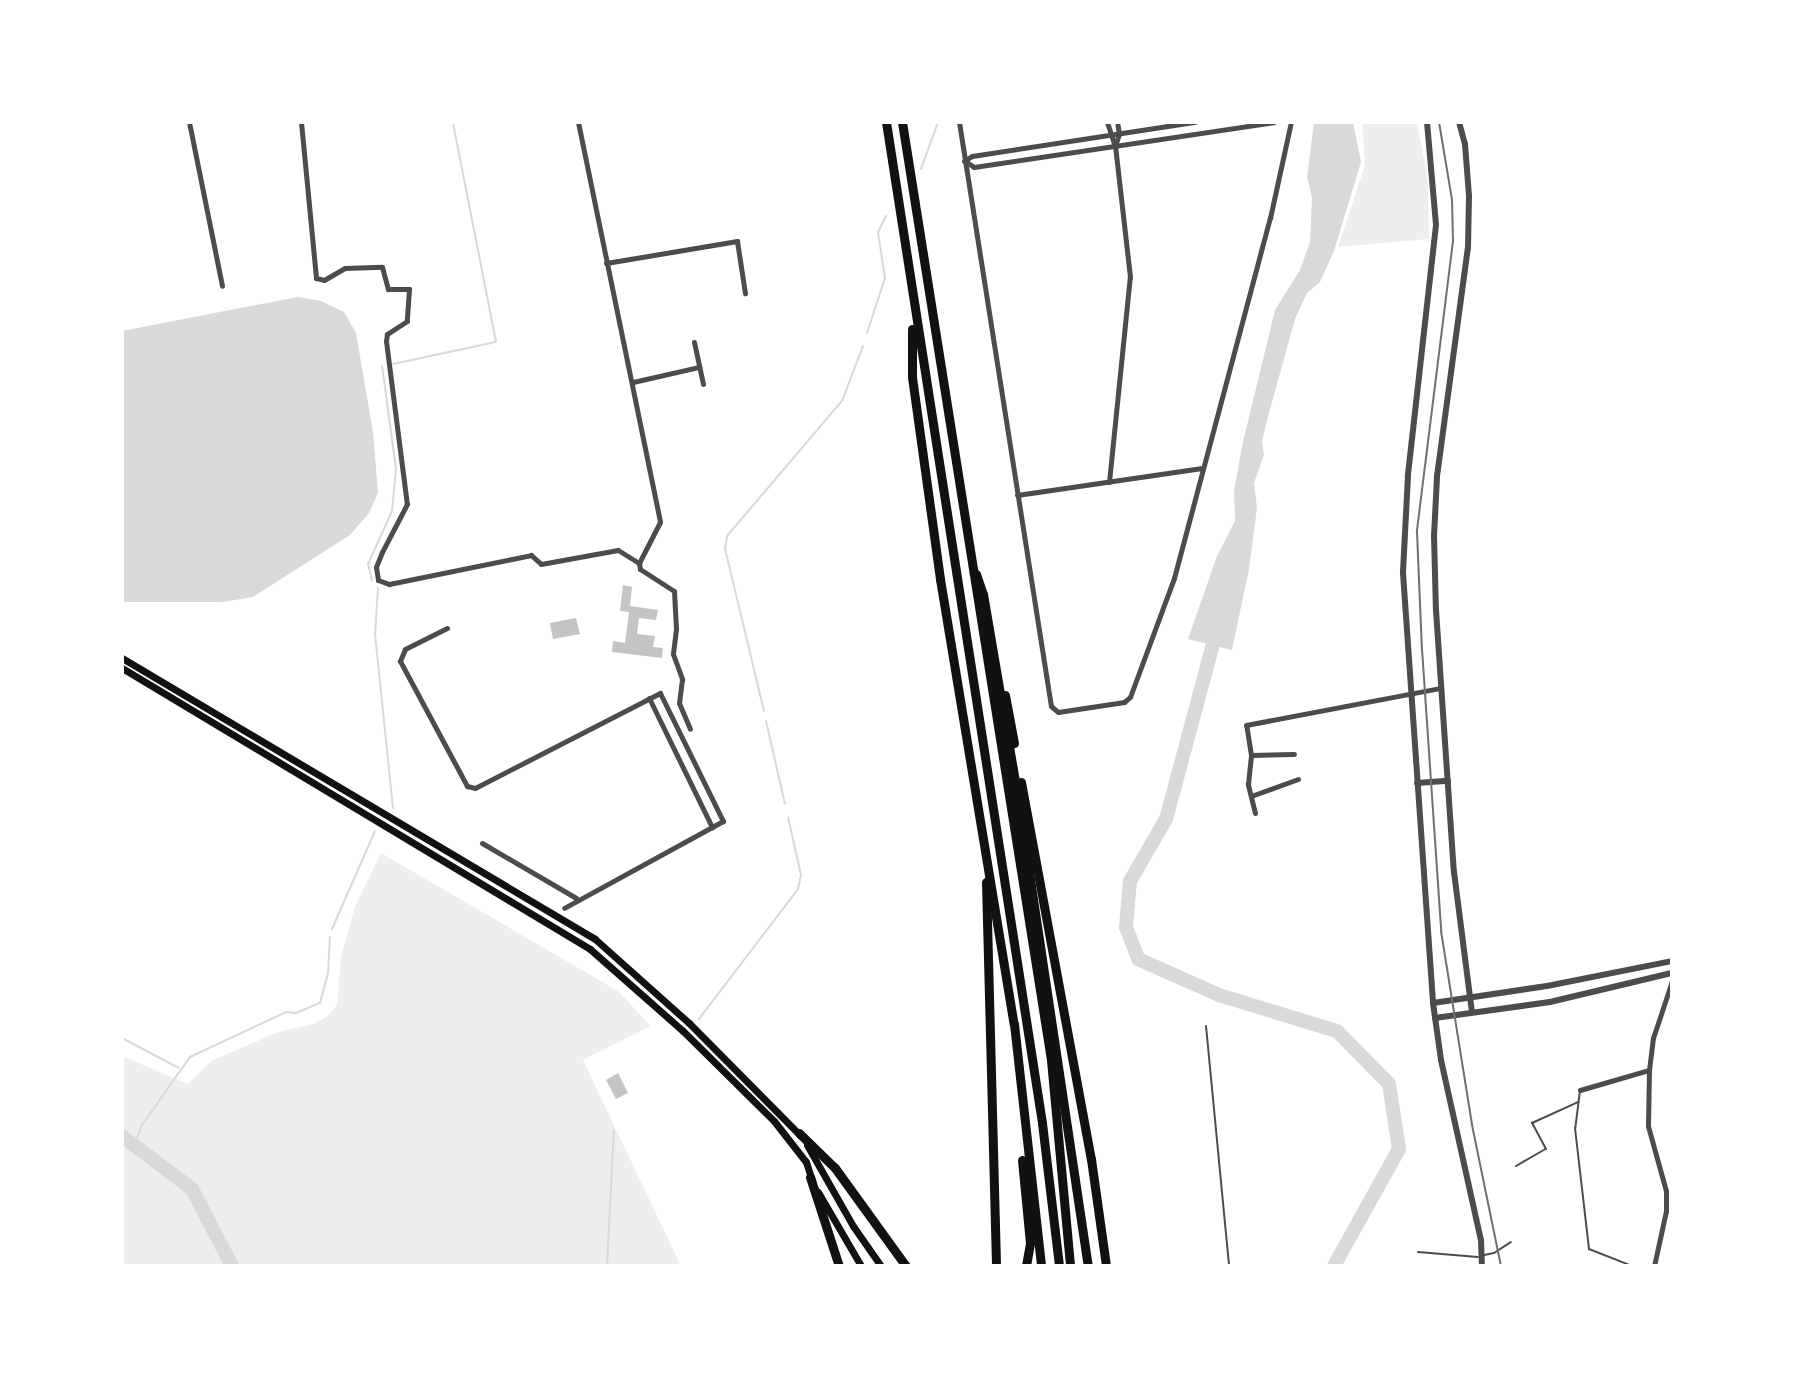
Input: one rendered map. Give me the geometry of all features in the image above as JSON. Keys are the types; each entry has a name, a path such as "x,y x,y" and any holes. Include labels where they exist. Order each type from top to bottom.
{"highway":[{"path":"886,122 1042,1123 1059,1266"},
{"path":"902,122 1051,1060 1070,1266"},
{"path":"912,297 912,377 1014,1024 1041,1266"},
{"path":"968,551 983,594 1047,980 1085,1266"},
{"path":"991,641 1007,706 1091,1159 1106,1266"},
{"path":"988,867 996,1266"},
{"path":"1023,1113 1021,1146 1030,1243 1026,1266"},
{"path":"799,1133 835,1168 906,1266"},
{"path":"810,1177 839,1266"}],"main road":[{"path":"122,658 595,939 681,1015 799,1133 853,1226 881,1266"},
{"path":"122,668 590,949 683,1031 774,1121 806,1162 810,1177 861,1266"}],"street":[{"path":"189,122 222,286"},
{"path":"301,122 316,278 324,280 345,268 382,267 388,289 409,289 407,321 387,334 386,341 407,504 376,567 378,580 389,584 531,555 541,564 618,550 639,563"},
{"path":"578,122 660,522 639,563 640,569 674,591 676,629 673,654 682,679 679,703 690,729"},
{"path":"959,122 1051,706 1058,712 1128,701 1174,578 1270,218 1291,122"},
{"path":"1107,122 1115,146 1130,277 1109,482"},
{"path":"1115,146 1119,134 1117,122"},
{"path":"964,161 972,156 1195,122"},
{"path":"964,161 974,167 1274,122"},
{"path":"1427,122 1436,225 1403,531 1433,1003 1482,1266"},
{"path":"1459,122 1465,144 1468,183 1468,247 1437,477 1435,566 1440,688 1472,1012"},
{"path":"606,263 737,241 745,293"},
{"path":"694,342 703,384"},
{"path":"633,382 699,367"},
{"path":"1017,495 1203,468"},
{"path":"447,628 405,649 400,661 467,786 475,788 660,693 723,821 576,898 564,908"},
{"path":"1255,813 1248,784 1251,755 1246,725 1440,688"},
{"path":"649,698 712,827"},
{"path":"1251,755 1294,754"},
{"path":"1251,796 1298,779"},
{"path":"1417,783 1448,781"},
{"path":"482,843 576,898"},
{"path":"1433,1003 1672,961"},
{"path":"1435,1018 1550,1002 1672,973"},
{"path":"1654,1266 1666,1211 1666,1191 1648,1126 1649,1070 1653,1038 1672,981"},
{"path":"1580,1090 1649,1070"}],"lane":[{"path":"1206,1026 1229,1266"},
{"path":"1580,1090 1575,1128 1589,1249 1632,1266"},
{"path":"1516,1166 1546,1149 1532,1123 1579,1101"},
{"path":"1418,1252 1475,1260 1511,1242"}],"shaded area":[{"path":"1314,122 1353,122 1361,162 1334,251 1320,282 1307,293 1295,319 1267,420 1262,442 1264,455 1254,483 1257,508 1249,569 1232,650 1188,639 1217,556 1235,521 1234,491 1242,446 1275,310 1300,270 1310,242 1312,198 1307,177"},
{"path":"1362,122 1417,122 1428,180 1429,239 1338,247 1365,165"},
{"path":"298,297 321,301 344,312 356,333 373,432 378,493 369,513 350,535 253,597 223,602 122,602 122,331"},
{"path":"381,853 618,991 651,1026 583,1060 681,1266 122,1266 122,1056 188,1084 211,1061 278,1032 313,1024 328,1016 337,1005 341,957 355,906"}],"building":[{"path":"623,585 632,587 630,606 658,610 656,620 639,618 637,634 655,636 653,647 663,648 662,658 612,652 613,641 625,643 629,612 620,611"},
{"path":"576,618 580,634 553,639 550,623"},
{"path":"618,1073 628,1093 616,1099 606,1080"}],"waterway":[{"path":"393,364 496,342 453,122"},
{"path":"921,169 938,122"},
{"path":"867,333 885,278 878,232 886,216"},
{"path":"764,711 725,549 727,536 842,401 863,346"},
{"path":"372,581 368,564 392,511 396,469 382,366"},
{"path":"378,588 375,634 393,808"},
{"path":"1217,629 1166,819 1130,881 1126,927 1138,959 1219,995 1337,1031 1389,1084 1399,1149 1334,1266"},
{"path":"766,721 785,804"},
{"path":"699,1019 798,889 801,875 788,817"},
{"path":"332,929 375,831"},
{"path":"134,1145 142,1125 190,1057 286,1012 296,1013 320,1003 328,973 330,937"},
{"path":"122,1038 179,1068"},
{"path":"607,1266 614,1130"},
{"path":"122,1136 192,1189 232,1266"}],"railway":[{"path":"1439,122 1452,200 1453,241 1417,532 1422,649 1441,931 1472,1125 1501,1266"}]}
